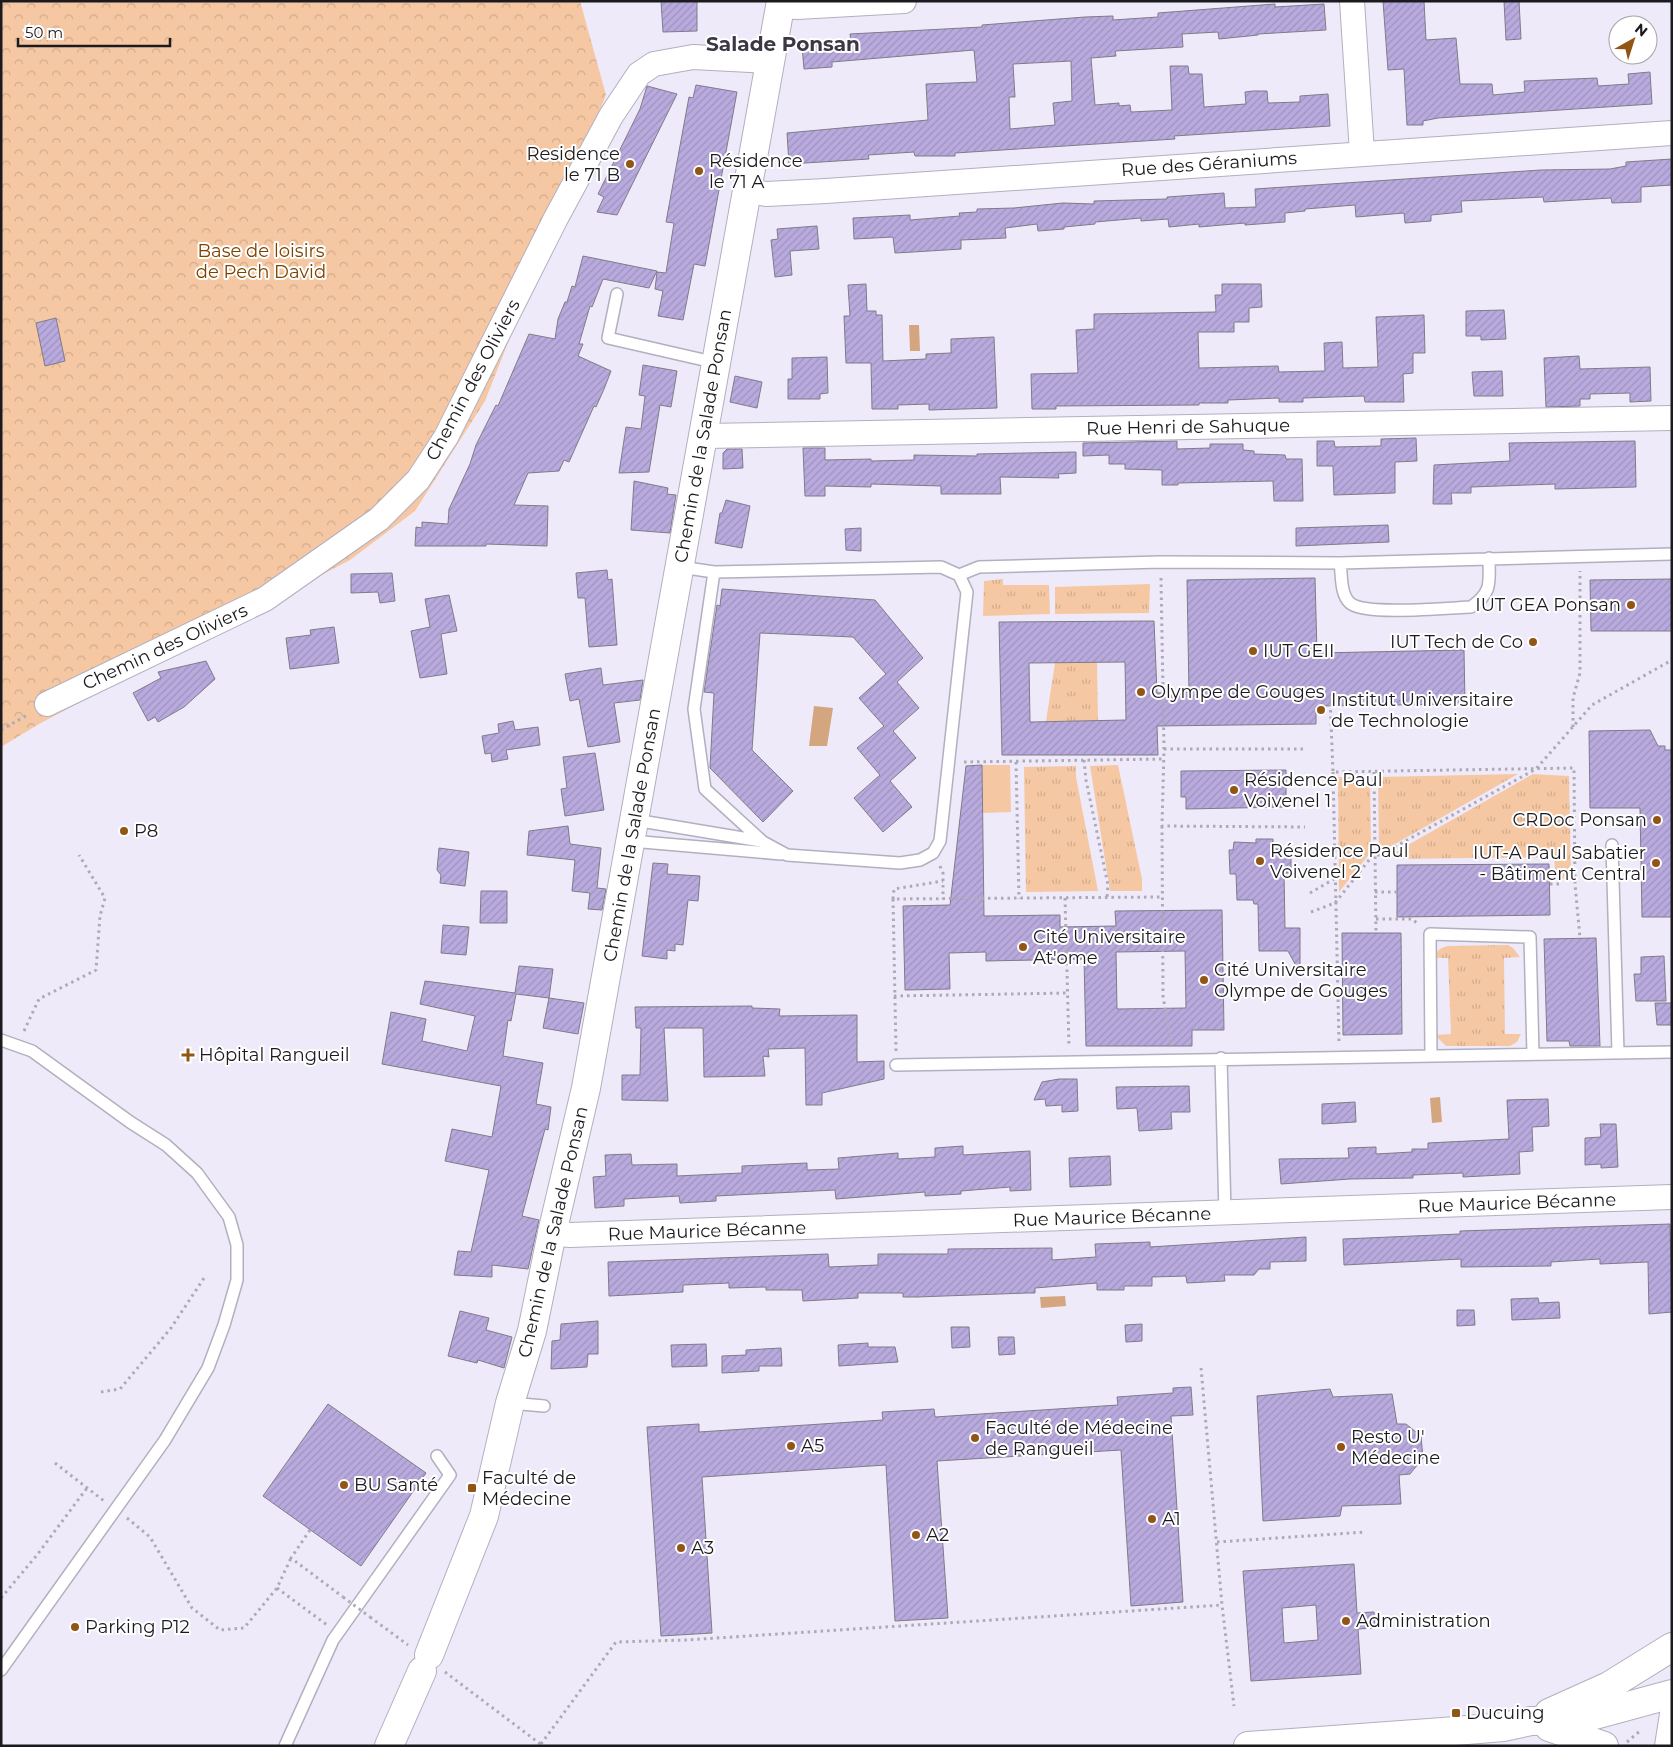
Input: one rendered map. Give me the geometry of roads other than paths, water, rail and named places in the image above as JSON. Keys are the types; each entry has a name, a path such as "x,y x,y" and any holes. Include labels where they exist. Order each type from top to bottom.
{"street":[{"path":"781,3 797,7 904,1"},
{"path":"1352,1 1362,153"},
{"name":"Chemin de la Salade Ponsan","path":"389,1746 484,1516 510,1403 532,1331 552,1233 586,1088 781,3"},
{"name":"Chemin des Oliviers","path":"47,704 265,599 379,519 418,480 446,437 556,218 611,116 639,74 654,64 693,57 771,61"},
{"name":"Rue des Géraniums","path":"747,191 766,194 826,191 1672,133"},
{"name":"Rue Henri de Sahuque","path":"704,436 1672,418"},
{"name":"Rue Maurice Bécanne","path":"552,1233 570,1235 1672,1197"},
{"path":"1531,1721 1610,1686 1672,1648"},
{"path":"1248,1746 1359,1742 1502,1727 1531,1721 1580,1719 1672,1694"},
{"path":"1667,1746 1672,1714"},
{"path":"1531,1721 1604,1746"}],"lane":[{"path":"617,294 608,338 717,362"},
{"path":"959,575 979,566 1160,562 1340,563 1672,554"},
{"path":"1340,563 1344,595 1350,604 1368,611 1471,607 1482,600 1489,589 1489,558"},
{"path":"633,831 787,855 900,863 920,860 933,853 940,841 967,592 959,575 941,567 714,572 680,568"},
{"path":"714,572 694,709 705,789 763,842 787,855"},
{"path":"633,831 763,842"},
{"path":"1612,845 1618,1053"},
{"path":"1431,1056 1430,934 1530,938 1533,1054"},
{"path":"1,1040 32,1051 130,1122 166,1145 197,1173 228,1217 237,1246 237,1280 224,1325 208,1368 164,1440 1,1670"},
{"path":"896,1065 1221,1058 1672,1052"},
{"path":"1221,1058 1225,1213"},
{"path":"510,1403 544,1406"},
{"path":"285,1746 338,1633 450,1475 437,1456"}],"place":[{"name":"Residence le 71 B","path":"630,164"},
{"name":"Résidence le 71 A","path":"699,171"},
{"name":"IUT GEA Ponsan","path":"1631,605"},
{"name":"IUT Tech de Co","path":"1533,642"},
{"name":"IUT GEII","path":"1253,651"},
{"name":"Olympe de Gouges","path":"1141,692"},
{"name":"Institut Universitaire de Technologie","path":"1321,710"},
{"name":"Résidence Paul Voivenel 1","path":"1234,790"},
{"name":"CRDoc Ponsan","path":"1657,820"},
{"name":"P8","path":"124,831"},
{"name":"Résidence Paul Voivenel 2","path":"1260,861"},
{"name":"IUT-A Paul Sabatier - Bâtiment Central","path":"1656,863"},
{"name":"Cité Universitaire At'ome","path":"1023,947"},
{"name":"Cité Universitaire Olympe de Gouges","path":"1204,980"},
{"name":"Hôpital Rangueil","path":"188,1055"},
{"name":"Faculté de Médecine de Rangueil","path":"975,1438"},
{"name":"A5","path":"791,1446"},
{"name":"Resto U' Médecine","path":"1341,1447"},
{"name":"BU Santé","path":"344,1485"},
{"name":"Faculté de Médecine","path":"472,1488"},
{"name":"A1","path":"1152,1519"},
{"name":"A2","path":"916,1535"},
{"name":"A3","path":"681,1548"},
{"name":"Administration","path":"1346,1621"},
{"name":"Parking P12","path":"75,1627"},
{"name":"Ducuing","path":"1456,1713"}],"district":[{"name":"Salade Ponsan","path":"783,44"}],"park label":[{"name":"Base de loisirs de Pech David","path":"261,261"}]}
